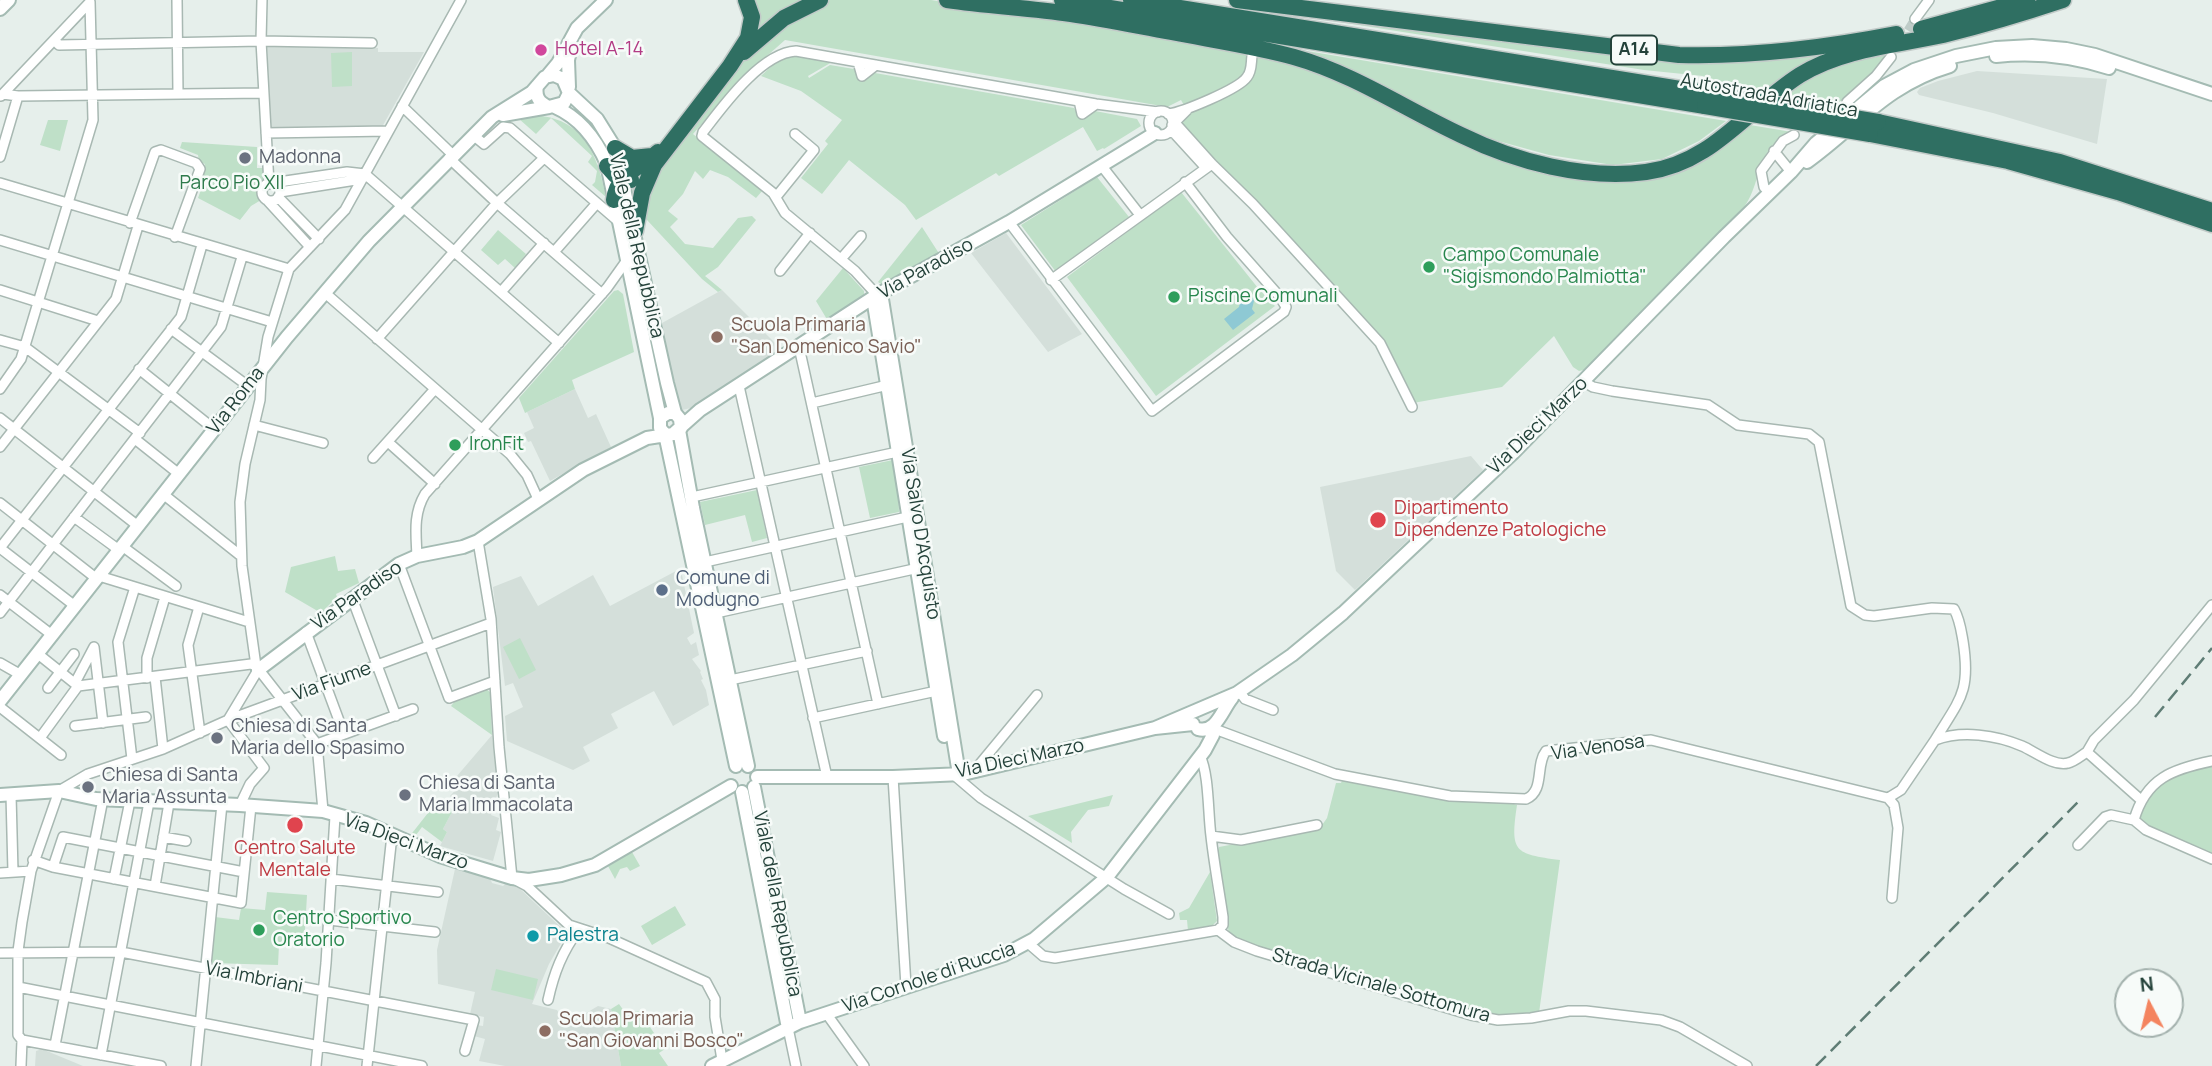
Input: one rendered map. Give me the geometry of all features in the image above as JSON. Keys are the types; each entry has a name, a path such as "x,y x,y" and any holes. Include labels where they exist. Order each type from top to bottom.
{"highway":[{"path":"635,231 642,193 649,175 673,138 730,66 751,30 752,17 746,0"},
{"path":"730,66 775,24 793,12 820,0"},
{"path":"947,0 1066,7 1294,57 1366,85 1474,141 1532,161 1606,174 1656,171 1687,160 1714,145 1800,75 1825,63 1975,27 2063,0"},
{"name":"A14","path":"984,0 1066,7"},
{"name":"Autostrada Adriatica","path":"1131,0 2060,162 2212,211"},
{"name":"A14","path":"1237,0 1651,52 1705,56 1791,51 1850,43 1919,29 2027,0"},
{"name":"Autostrada Adriatica","path":"1066,7 1708,100"},
{"name":"Autostrada Adriatica","path":"1874,128 2042,170 2212,224"},
{"path":"614,200 615,190 622,178 655,155 673,138"},
{"path":"615,148 632,158 655,155"},
{"path":"607,166 622,178 635,181 649,175"}],"main road":[{"path":"0,9 9,0"},
{"path":"552,107 540,102 537,86 558,63 577,28 606,0"},
{"path":"492,117 564,103 569,91 568,60 577,28"},
{"path":"1791,172 1816,143 1884,86 1933,63 1984,49 2032,46 2084,52 2212,94"},
{"path":"1791,172 1809,161 1871,107 1893,92 1936,71 1973,60 2026,54 2069,58 2110,68 2212,103"},
{"path":"548,75 564,79 569,91"},
{"name":"Via Roma","path":"0,702 324,292 402,205 473,135 492,117 532,92 537,86"},
{"name":"Viale della Repubblica","path":"569,91 597,118 615,148 667,383 679,422 730,680 742,766"},
{"name":"Viale della Repubblica","path":"552,107 569,114 584,127 596,142 607,166 661,425 742,766"},
{"name":"Via Paradiso","path":"679,422 877,295 1009,222 1152,128"},
{"name":"Via Dieci Marzo","path":"1155,728 1238,692 1281,663 1343,612 1513,453 1791,172"},
{"name":"Via Salvo D'Acquisto","path":"877,295 954,774"},
{"path":"668,412 679,422 673,434 661,425 668,412"},
{"name":"Via Paradiso","path":"257,668 399,564 417,556 463,547 478,541 601,459 647,438 661,436 661,425"},
{"name":"Via Cornole di Ruccia","path":"717,1063 800,1022 1004,954 1028,943 1107,877 1210,742 1214,724 1238,692"},
{"path":"1195,727 1204,731 1214,724 1214,713 1208,708 1200,709 1193,717 1195,727 1201,737 1197,759"},
{"name":"Via Dieci Marzo","path":"6,795 59,792 103,799 245,805 329,814 366,823 440,856 512,878 529,880 585,870 746,786 827,777 954,774 1155,728 1195,727"},
{"path":"742,766 755,771 746,786 729,774 742,766"},
{"name":"Viale della Repubblica","path":"746,786 800,1022"},
{"name":"Viale della Repubblica","path":"746,786 788,1028"}],"street":[{"path":"177,0 178,94"},
{"path":"262,0 265,133 270,183"},
{"path":"0,873 13,872 32,865 53,867 242,903 245,805 250,784 264,768 228,720 257,668 241,556 240,495 260,400 268,337 289,270 345,210 461,0"},
{"path":"1915,19 1929,0"},
{"path":"1,96 90,1"},
{"path":"0,389 21,359 93,120 90,1"},
{"path":"55,41 59,44 261,41 372,43"},
{"path":"877,295 841,259 785,213 776,197 704,138 703,132 736,91 780,54 796,51 1096,104 1168,114 1187,110 1245,80 1251,68 1252,56"},
{"path":"1847,102 1876,76 1892,57"},
{"path":"1,96 264,93"},
{"path":"0,157 18,96"},
{"path":"402,106 497,203 605,291"},
{"path":"1132,110 1142,114 1152,128 1162,135 1177,125 1209,166 1253,204 1380,343 1412,407"},
{"path":"1170,129 1187,110"},
{"path":"1152,128 1152,116 1158,112"},
{"path":"1168,114 1172,119 1170,129"},
{"path":"492,117 507,126 619,222"},
{"path":"473,135 484,144 507,126"},
{"path":"265,133 388,131"},
{"path":"776,197 814,150 795,134"},
{"path":"1770,193 1764,187 1762,171 1774,151 1783,141 1794,135"},
{"path":"0,446 116,299 155,152 161,150 196,163 200,169 175,237"},
{"path":"1774,151 1791,172"},
{"path":"377,340 453,250 544,158"},
{"path":"1101,164 1140,215"},
{"path":"1051,280 1209,166"},
{"path":"310,247 262,191 270,183 347,172 363,176 402,205 559,344"},
{"path":"267,200 363,176"},
{"path":"1009,222 1152,411 1284,312 1286,307 1185,182"},
{"path":"0,183 289,270"},
{"path":"270,183 277,186 279,195 319,239"},
{"path":"554,252 597,203"},
{"path":"780,271 810,233"},
{"path":"841,259 861,236"},
{"path":"0,240 272,322"},
{"path":"501,292 544,243"},
{"path":"75,606 0,548 181,317 202,245"},
{"path":"0,613 222,327 242,257"},
{"path":"417,556 418,507 435,484 605,291 627,260"},
{"path":"605,291 623,282 634,289"},
{"path":"0,290 98,321"},
{"path":"324,292 510,454 527,475 538,499"},
{"path":"171,329 248,386"},
{"path":"268,337 277,349"},
{"path":"0,340 25,347 108,409 179,474"},
{"path":"799,347 878,704"},
{"path":"139,369 214,429"},
{"path":"1584,382 1612,391 1708,405 1738,425 1810,434 1815,437 1821,447 1851,606 1865,615 1874,616 1932,608 1954,609 1959,618 1967,665 1966,684 1935,740 1901,790 1891,797 1898,828 1892,898"},
{"path":"812,403 891,385"},
{"path":"739,386 827,777"},
{"path":"373,458 435,389"},
{"path":"0,418 138,526"},
{"path":"254,425 323,443"},
{"path":"388,442 435,484"},
{"path":"692,497 902,451"},
{"path":"163,494 241,556"},
{"path":"0,503 98,578 249,622"},
{"path":"705,562 913,516"},
{"path":"74,517 176,586"},
{"path":"478,541 491,623 512,878 527,886 569,925 609,938 706,982 715,999 717,1063"},
{"path":"399,564 449,698 495,681"},
{"path":"716,613 921,568"},
{"path":"132,759 118,642 135,587"},
{"path":"0,595 52,635"},
{"path":"163,749 147,659 165,597"},
{"path":"352,598 396,716"},
{"path":"1935,740 1968,735 1995,737 2021,745 2059,763 2068,763 2087,752 2094,740 2162,667 2212,605"},
{"path":"199,607 188,645 200,733"},
{"name":"Via Fiume","path":"59,792 69,783 88,774 163,749 228,720 491,623"},
{"path":"306,632 344,734"},
{"path":"40,738 77,685 94,647 103,723"},
{"path":"730,680 867,651"},
{"path":"37,654 77,685 249,664 257,668 317,744 329,814 331,879 316,1066"},
{"path":"48,688 74,654"},
{"path":"0,663 21,675"},
{"path":"813,718 941,690"},
{"path":"1238,692 1245,699 1273,710"},
{"path":"975,771 1037,695"},
{"path":"0,707 61,755"},
{"path":"317,744 413,709"},
{"path":"75,726 146,717"},
{"name":"Via Venosa","path":"1214,724 1335,774 1450,796 1526,799 1536,791 1541,757 1546,751 1650,740 1891,797"},
{"path":"2087,752 2141,800"},
{"path":"1028,943 1043,956 1055,958 1218,930 1223,925 1205,767 1197,759"},
{"path":"2134,820 2141,800 2170,772 2212,761"},
{"path":"954,774 981,798 1169,914"},
{"path":"893,777 906,986"},
{"path":"1184,777 1195,777 1205,784"},
{"path":"21,1066 18,951 32,865 59,792"},
{"path":"6,795 13,872"},
{"path":"55,1045 103,799"},
{"path":"114,878 130,801"},
{"path":"101,1055 149,802"},
{"path":"155,886 169,803"},
{"path":"196,1066 222,804"},
{"path":"2078,845 2108,815 2134,820 2146,830 2212,859"},
{"path":"1211,836 1241,840 1317,825"},
{"path":"368,1066 392,835"},
{"path":"53,867 64,837 244,872"},
{"path":"163,837 186,841"},
{"path":"331,879 439,892"},
{"path":"329,920 435,932"},
{"path":"548,1000 556,967 579,929"},
{"name":"Strada Vicinale Sottomura","path":"1218,930 1234,942 1257,951 1471,1016 1498,1020 1586,1011 1661,1020 1680,1027 1747,1066"},
{"name":"Via Imbriani","path":"0,953 121,952 474,1020 465,1051"},
{"path":"18,987 422,1066"},
{"path":"826,1013 863,1066"},
{"path":"788,1028 796,1066"},
{"path":"22,1040 161,1066"}],"shaded area":[{"path":"267,46 378,48 378,52 424,52 382,127 271,129"},
{"path":"1977,71 2107,79 2097,144 1993,113 1919,95 1917,92 1920,88 1938,81"},
{"path":"1006,233 1082,334 1048,352 971,253"},
{"name":"Scuola Primaria \"San Domenico Savio\"","path":"722,290 782,350 691,408 682,410 678,405 662,323"},
{"path":"575,389 588,418 596,414 611,447 550,481 531,441 528,442 524,433 534,428 527,412"},
{"name":"Dipartimento Dipendenze Patologiche","path":"1471,456 1483,470 1355,590 1336,571 1320,487"},
{"path":"676,571 679,577 682,575 694,633 687,638 691,645 696,642 699,655 692,659 701,671 709,705 673,726 654,691 611,714 618,728 583,747 590,761 573,770 507,741 505,716 523,707 513,683 505,686 493,587 521,576 538,606 593,575 610,606"},
{"path":"492,735 498,792 491,815 499,818 496,830 501,832 493,861 440,846 447,832 443,829 457,802 450,796 463,782 457,776"},
{"path":"455,869 490,878 492,883 503,886 506,883 518,887 567,933 549,964 532,1004 557,1010 566,1025 598,1006 611,1009 621,1066 505,1066 479,1061 485,1039 474,1036 476,1025 483,1026 484,1017 470,1014 475,992 438,984 437,950"},
{"path":"42,1049 83,1066 35,1066 36,1051"}],"green space":[{"path":"751,0 810,0 760,29"},
{"path":"830,0 931,0 1250,55 1247,71 1237,82 1185,107 1181,100 1167,107 785,40 741,79 693,134 763,190 756,198 728,177 710,170 703,179 695,171 683,194 668,211 678,219 670,227 685,244 713,248 738,218 752,216 756,220 718,267 705,276 722,290 718,292 702,279 647,220 642,210 647,186 741,61 777,27"},
{"path":"1225,4 1648,58 1847,48 1804,65 1766,91 1713,82 1703,76 1644,70"},
{"path":"1259,43 1726,121 1699,141 1662,159 1613,165 1549,155 1480,136 1425,110 1377,81 1323,58"},
{"path":"352,52 352,86 332,87 331,53"},
{"path":"1888,55 1857,89 1838,103 1783,94 1815,72 1848,62"},
{"path":"795,56 832,62 808,76 809,78 830,65 854,69 861,81 875,73 1074,108 1081,119 1095,111 1137,119 1141,126 1097,151 1083,127 999,176 996,173 916,220 905,205 849,160 822,194 801,178 828,144 825,141 842,120 801,91 761,76 780,60"},
{"path":"1255,56 1315,71 1444,131 1611,178 1730,141 1750,125 1792,132 1775,143 1768,152 1744,207 1588,369 1579,371 1573,367 1554,336 1502,387 1413,403 1384,342 1183,128 1184,119 1189,112 1225,97 1240,87"},
{"path":"528,115 551,118 536,134 518,118"},
{"path":"551,118 574,129 584,139 597,165 606,197 592,185 597,171 588,162 592,156"},
{"path":"48,120 68,120 60,151 40,145"},
{"name":"Parco Pio XII","path":"182,142 257,147 257,168 263,168 264,181 258,191 261,200 251,206 240,220 198,198 206,176 201,176 205,164 199,161 198,155 180,148"},
{"path":"1097,177 1129,217 1056,272 1021,225"},
{"name":"Piscine Comunali","path":"1181,192 1275,306 1156,396 1067,277"},
{"path":"922,227 940,255 884,286 878,282"},
{"path":"498,230 526,254 515,268 505,259 498,265 481,250"},
{"path":"843,268 864,291 864,298 828,321 816,301"},
{"path":"618,290 623,294 634,352 572,380 575,389 525,413 519,398 614,291"},
{"path":"893,460 898,485 899,512 870,518 859,467"},
{"path":"757,490 767,538 752,542 745,515 705,525 700,502"},
{"path":"335,556 338,571 355,569 359,583 336,594 337,597 321,613 285,592 291,567"},
{"path":"520,638 536,670 519,679 503,647"},
{"path":"486,689 490,692 492,735 451,706 455,701"},
{"path":"2212,763 2212,855 2193,849 2142,823 2137,810 2170,772"},
{"path":"1344,776 1517,805 1514,833 1519,848 1533,855 1560,860 1539,1013 1506,1017 1482,1013 1338,974 1238,941 1229,934 1216,858 1219,847 1320,828 1327,818 1336,783 1341,783"},
{"path":"1113,795 1109,806 1088,810 1071,832 1072,843 1028,816"},
{"path":"439,799 453,810 443,829 447,832 442,842 422,827 413,839 409,837"},
{"path":"632,852 640,866 630,871 627,867 620,869 615,879 608,866"},
{"path":"1210,872 1217,921 1212,926 1188,931 1187,920 1180,920 1179,913 1189,908"},
{"name":"Centro Sportivo Oratorio","path":"267,892 307,895 304,947 279,945 278,965 211,963 215,917 239,920 241,908 265,910"},
{"path":"675,906 686,925 652,945 641,926"},
{"path":"496,969 538,979 533,1000 491,990"},
{"path":"619,1004 624,1011 639,1011 665,1049 659,1053 668,1066 621,1066 611,1009"}],"water":[{"path":"1246,295 1254,301 1252,309 1255,313 1233,330 1224,319 1239,307 1241,298"}],"tunnel":[{"path":"1901,42 1915,19"}],"railway":[{"path":"2155,717 2212,648"},
{"path":"1816,1066 2079,801"}],"place":[{"name":"Hotel A-14","path":"541,50"},
{"name":"Madonna","path":"245,158"},
{"name":"Campo Comunale \"Sigismondo Palmiotta\"","path":"1429,267"},
{"name":"Piscine Comunali","path":"1174,297"},
{"name":"Scuola Primaria \"San Domenico Savio\"","path":"717,337"},
{"name":"IronFit","path":"455,445"},
{"name":"Dipartimento Dipendenze Patologiche","path":"1378,520"},
{"name":"Comune di Modugno","path":"662,590"},
{"name":"Chiesa di Santa Maria dello Spasimo","path":"217,738"},
{"name":"Chiesa di Santa Maria Assunta","path":"88,787"},
{"name":"Chiesa di Santa Maria Immacolata","path":"405,795"},
{"name":"Centro Salute Mentale","path":"295,825"},
{"name":"Centro Sportivo Oratorio","path":"259,930"},
{"name":"Palestra","path":"533,936"},
{"name":"Scuola Primaria \"San Giovanni Bosco\"","path":"545,1031"}]}
